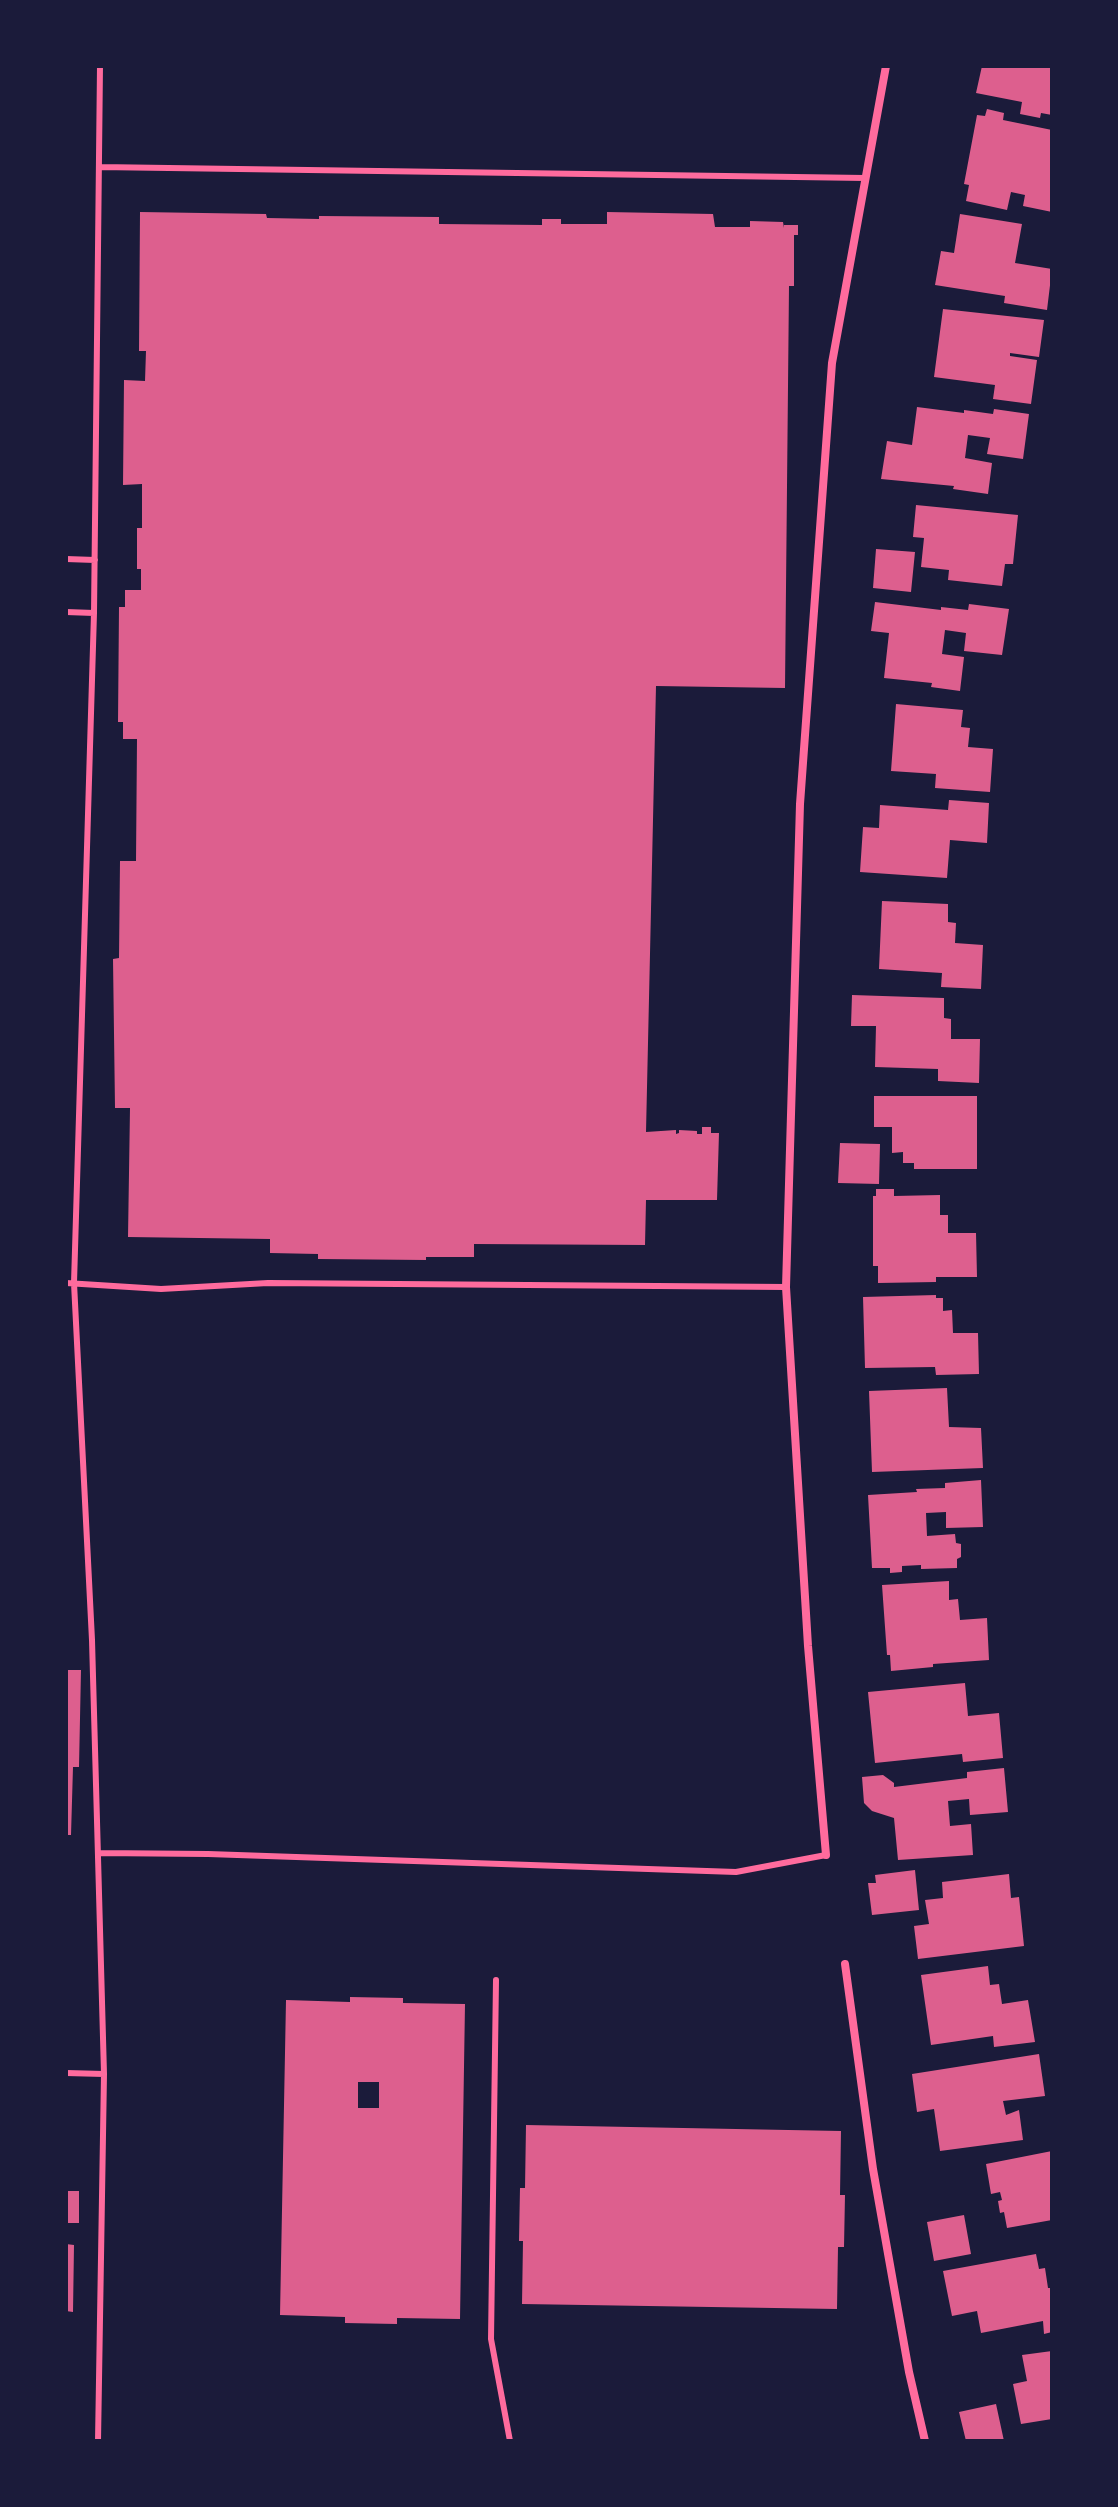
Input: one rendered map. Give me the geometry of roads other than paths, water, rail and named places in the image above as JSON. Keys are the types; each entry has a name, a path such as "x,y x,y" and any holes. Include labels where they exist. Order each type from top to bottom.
{"street":[{"path":"826,1855 808,1646 786,1287 801,789 832,363 886,66"},
{"path":"845,1964 873,2169 909,2372 925,2441"}],"lane":[{"path":"98,2441 104,2074 92,1640 70,1283 94,613 100,66"},
{"path":"99,167 865,178"},
{"path":"66,559 95,560"},
{"path":"66,612 94,613"},
{"path":"70,1283 161,1289 268,1283 786,1287"},
{"path":"98,1853 736,1872 826,1855"},
{"path":"496,1980 491,2339 510,2441"},
{"path":"66,2073 104,2074"}]}
